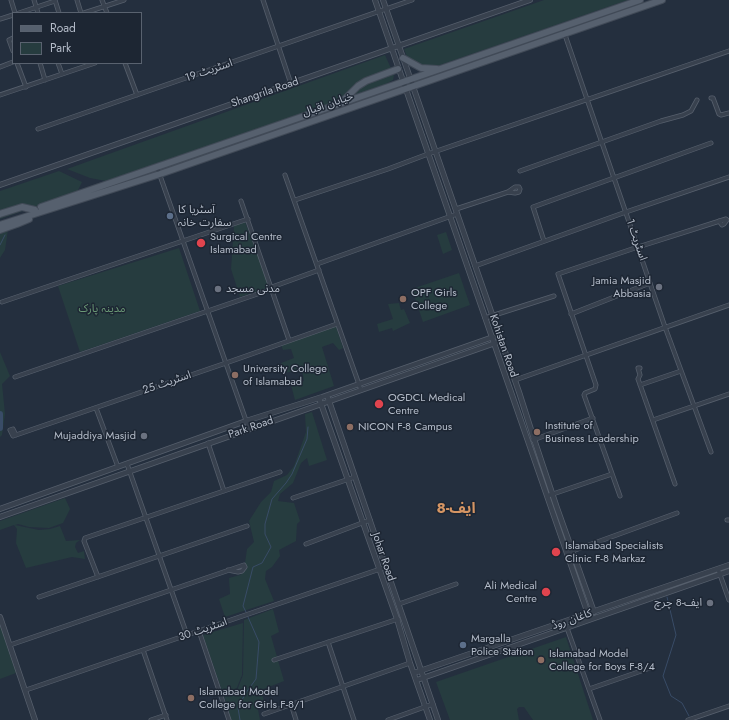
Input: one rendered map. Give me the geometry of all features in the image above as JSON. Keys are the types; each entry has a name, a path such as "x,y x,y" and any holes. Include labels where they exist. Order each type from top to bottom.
{"main road":[{"name":"خیابان اقبال","path":"0,222 158,171 404,86 564,30 640,0"},
{"name":"خیابان اقبال","path":"412,83 441,70 662,0"},
{"path":"403,58 421,68 441,70"},
{"path":"340,103 358,86 366,81 398,69"},
{"name":"خیابان اقبال","path":"158,171 340,103 404,86"},
{"path":"0,214 22,207 34,212 26,220 0,230"},
{"name":"خیابان اقبال","path":"0,225 34,212"}],"street":[{"path":"11,0 14,12"},
{"path":"34,0 38,12"},
{"path":"22,12 55,0 59,12"},
{"path":"77,0 83,12"},
{"path":"102,0 107,12"},
{"path":"86,12 124,0"},
{"path":"263,0 291,84"},
{"name":"Kohistan Road","path":"375,0 588,614"},
{"name":"Kohistan Road","path":"383,0 594,612"},
{"path":"386,9 412,0"},
{"name":"Shangrila Road","path":"0,185 530,0"},
{"name":"اسٹریٹ 19","path":"38,129 386,9"},
{"path":"0,20 12,15"},
{"name":"اسٹریٹ 1","path":"564,30 665,327 711,452"},
{"path":"294,200 729,51"},
{"path":"0,67 12,62"},
{"path":"17,64 26,87"},
{"path":"40,64 46,80"},
{"path":"58,64 62,74"},
{"path":"79,64 81,68"},
{"path":"0,95 93,64"},
{"path":"125,64 136,95"},
{"path":"711,98 713,98 719,114 729,113"},
{"path":"520,171 661,121 683,115 691,111 697,100"},
{"path":"544,241 533,207 712,143"},
{"path":"158,171 249,429"},
{"path":"285,175 361,390"},
{"path":"475,266 729,177"},
{"path":"317,264 450,216 456,212 508,192"},
{"path":"241,201 289,340"},
{"path":"2,302 248,218"},
{"path":"620,496 584,395 596,387 558,274 719,221"},
{"path":"15,377 208,312 319,270"},
{"path":"571,314 650,283"},
{"path":"485,318 554,296"},
{"path":"507,382 729,305"},
{"name":"اسٹریٹ 25","path":"16,434 13,429 10,430 12,436 337,324"},
{"name":"Park Road","path":"0,509 246,421 319,398 499,335"},
{"name":"Park Road","path":"0,516 501,341"},
{"path":"640,368 638,368 640,375 638,379 675,484"},
{"path":"640,385 681,371"},
{"path":"512,394 519,392"},
{"path":"653,420 729,394"},
{"name":"Johar Road","path":"327,395 438,720"},
{"name":"Johar Road","path":"319,398 380,569 430,720"},
{"path":"96,408 118,467"},
{"path":"528,441 593,418"},
{"path":"208,444 224,491"},
{"path":"127,464 187,635"},
{"path":"98,577 84,540 280,472"},
{"path":"547,496 612,474"},
{"path":"293,498 355,477"},
{"path":"567,553 677,513"},
{"path":"306,544 370,520"},
{"path":"39,597 247,526"},
{"name":"کاغان روڈ","path":"417,680 567,628 719,572 729,565"},
{"name":"اسٹریٹ 30","path":"26,690 386,567"},
{"path":"10,645 228,570"},
{"name":"کاغان روڈ","path":"414,673 594,612 719,572 729,571"},
{"path":"719,572 729,600"},
{"path":"399,604 456,584"},
{"path":"0,617 36,720"},
{"path":"274,660 403,617"},
{"path":"567,628 600,720"},
{"path":"200,631 229,720"},
{"path":"523,636 525,642"},
{"path":"328,642 354,720"},
{"path":"143,650 167,720"},
{"path":"447,662 449,669"},
{"path":"264,714 410,663"},
{"path":"589,689 650,668"},
{"path":"291,704 296,720"},
{"path":"388,720 433,704"},
{"path":"688,720 729,706"},
{"path":"151,720 166,715"}],"green space":[{"path":"544,0 628,0 437,66 428,67 416,64 408,59 404,49"},
{"path":"385,55 394,75 393,80 384,85 106,181 90,178 67,169"},
{"path":"59,171 82,182 77,192 0,219 0,191"},
{"path":"245,222 270,287 240,297 231,269 234,226"},
{"path":"8,230 5,250 0,258 0,233"},
{"path":"446,232 452,250 443,254 437,235"},
{"name":"مدینہ پارک","path":"179,248 200,311 80,352 58,286"},
{"path":"459,273 470,305 423,322 412,289"},
{"path":"399,303 401,310 404,309 410,323 393,331 392,328 379,332 377,324 393,319 388,304"},
{"path":"336,326 343,348 339,350 333,343 322,347 334,386 295,400 291,385 304,381 302,369 285,373 281,363 294,358 291,349 283,350 281,345"},
{"path":"0,352 10,376 2,384 5,414 2,435 0,437"},
{"path":"312,412 327,460 309,466 307,458 301,463 293,483 280,494 278,501 294,503 300,521 297,524 296,541 279,550 280,556 272,567 266,571 265,579 274,601 225,617 219,599 230,594 229,578 240,575 246,570 245,563 247,549 254,542 249,521 261,502 271,492 274,481 287,475 294,466 306,432 305,414"},
{"path":"65,498 70,509 63,523 49,528 29,527 18,524 15,525 39,530 60,526 66,541 80,540 76,543 75,547 78,553 84,551 85,559 72,557 26,568 16,543 17,529 14,525 0,530 0,521"},
{"path":"273,609 279,632 271,636 284,681 261,690 264,701 257,704 260,720 231,720 224,695 236,693 243,675 244,620"},
{"path":"243,623 242,675 236,690 223,694 203,635"},
{"path":"0,625 16,673 0,679"},
{"name":"Islamabad Model College for Boys F-8/4","path":"566,637 593,720 533,720 524,707 519,707 517,709 519,720 450,720 436,682"}],"waterway":[{"path":"0,245 5,235"},
{"path":"0,414 0,428"},
{"path":"246,612 243,606 253,567 262,563 271,547 265,534 265,524 272,499 292,474 307,439 308,427"},
{"path":"667,597 676,635 663,676 671,696 682,703 689,716"},
{"path":"240,720 238,708 245,694 256,679 259,642 248,617"}],"place":[{"name":"آسٹریا کا سفارت خانہ","path":"170,216"},
{"name":"Surgical Centre Islamabad","path":"201,243"},
{"name":"Jamia Masjid Abbasia","path":"659,287"},
{"name":"مدنی مسجد","path":"218,289"},
{"name":"OPF Girls College","path":"403,299"},
{"name":"University College of Islamabad","path":"235,375"},
{"name":"OGDCL Medical Centre","path":"379,404"},
{"name":"NICON F-8 Campus","path":"350,427"},
{"name":"Institute of Business Leadership","path":"537,432"},
{"name":"Mujaddiya Masjid","path":"144,436"},
{"name":"Islamabad Specialists Clinic F-8 Markaz","path":"556,552"},
{"name":"Ali Medical Centre","path":"546,592"},
{"name":"ایف-8 چرچ","path":"710,603"},
{"name":"Margalla Police Station","path":"463,645"},
{"name":"Islamabad Model College for Boys F-8/4","path":"541,660"},
{"name":"Islamabad Model College for Girls F-8/1","path":"191,698"}],"district":[{"name":"ایف-8","path":"456,509"}]}
